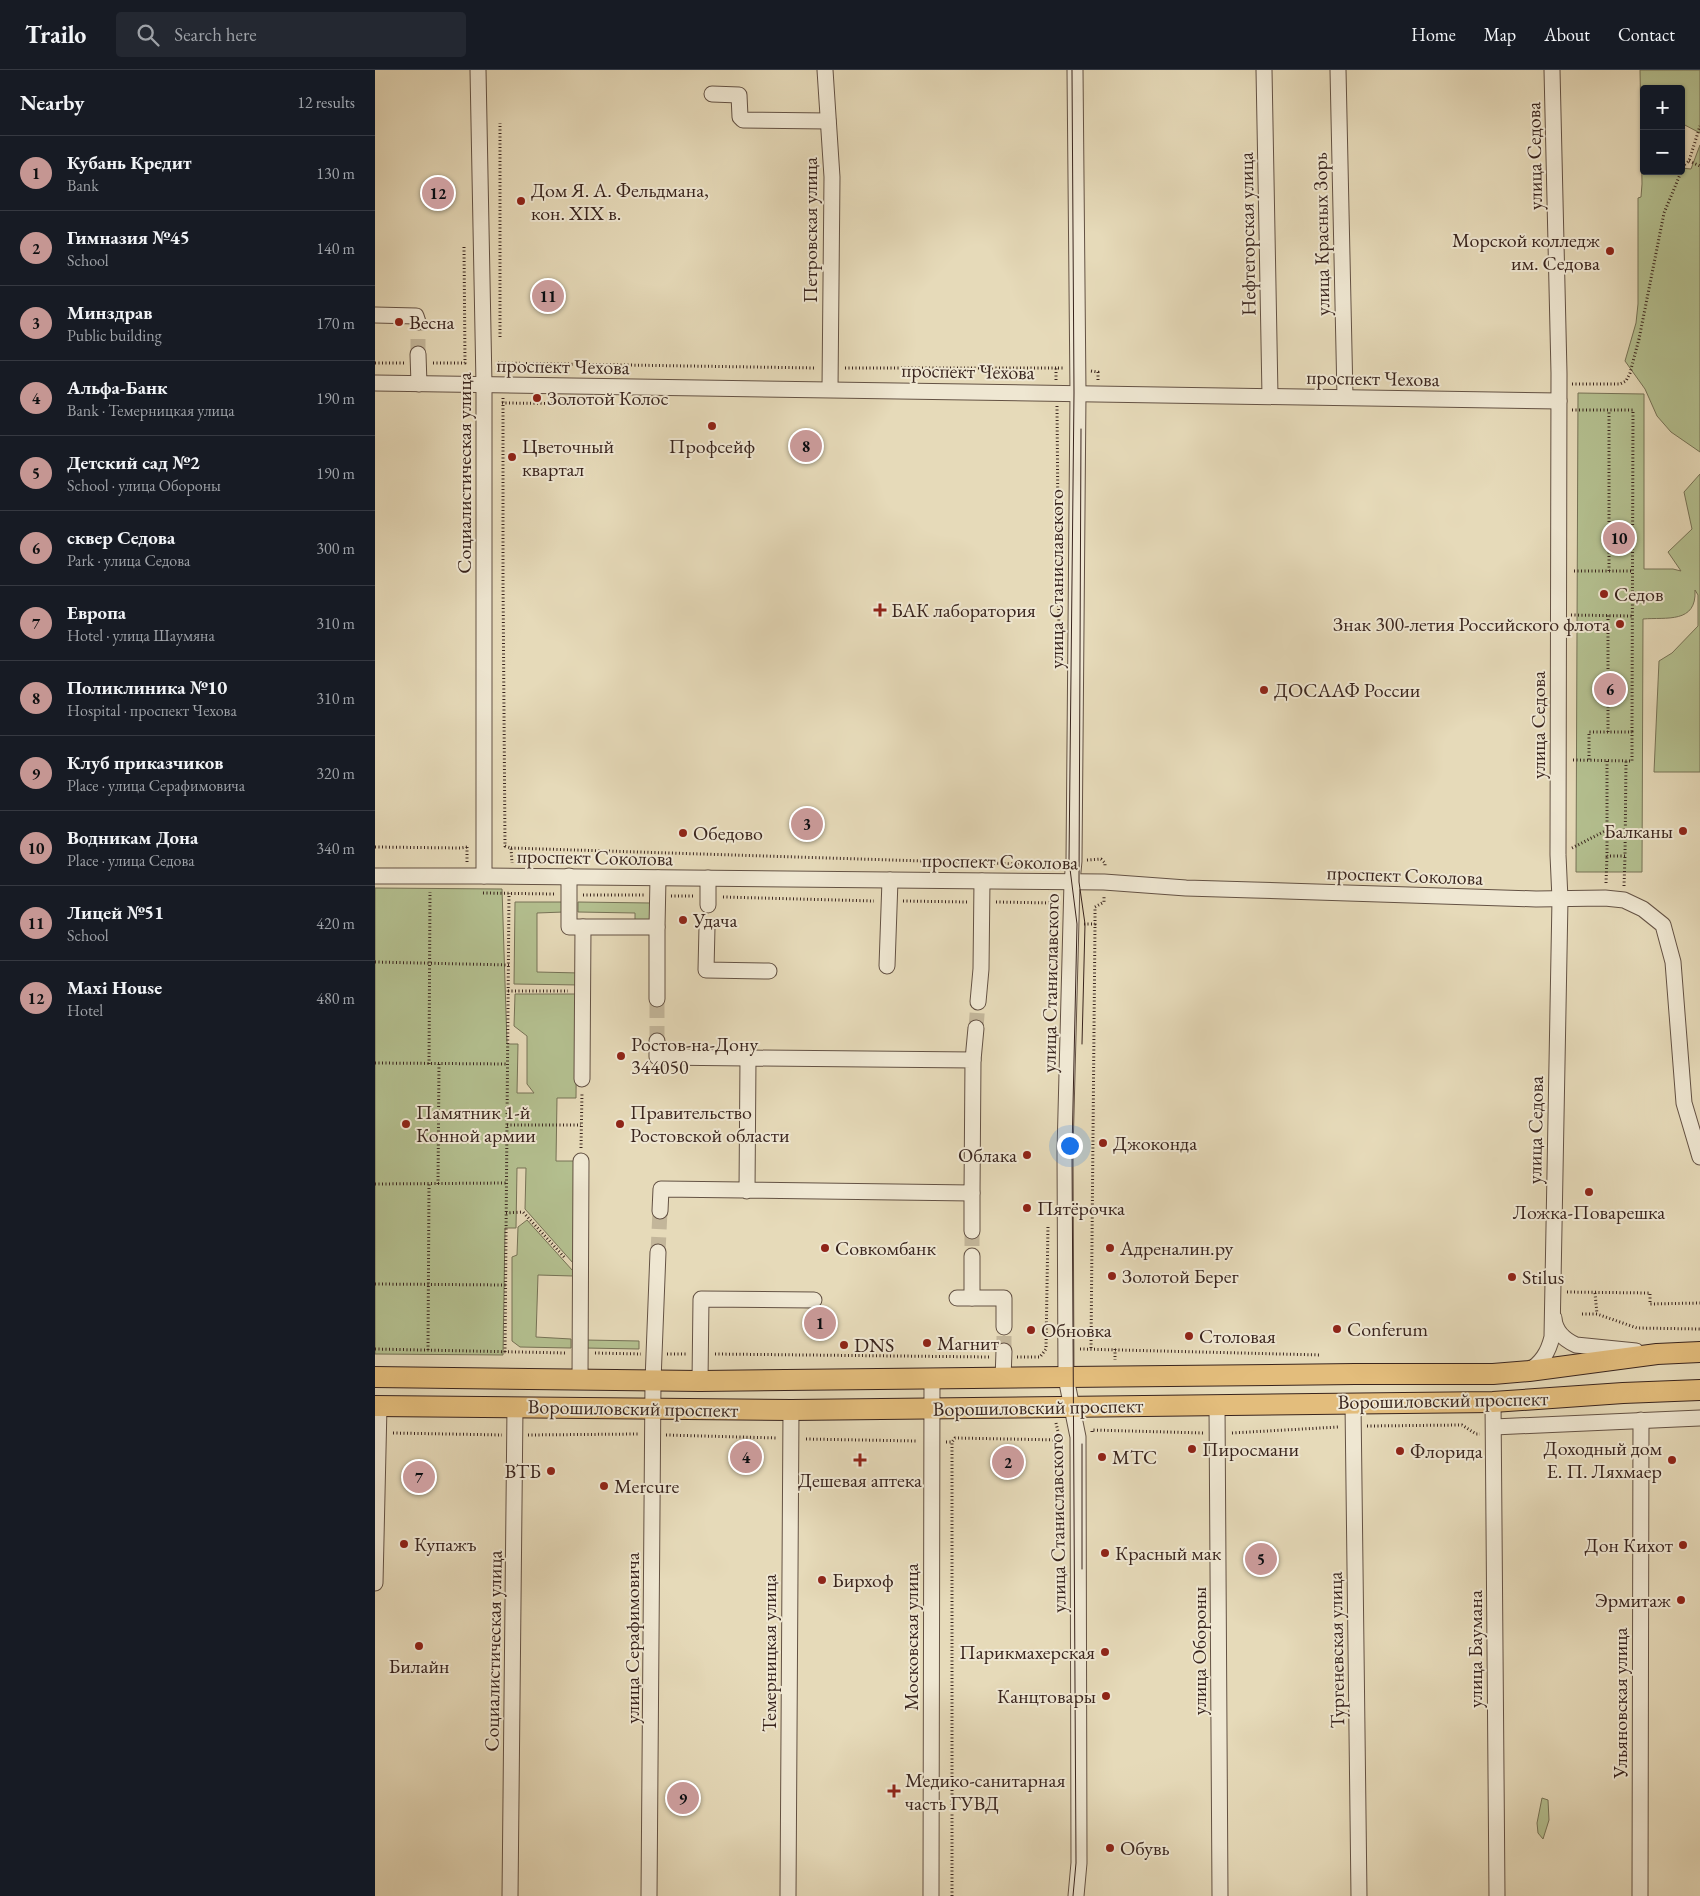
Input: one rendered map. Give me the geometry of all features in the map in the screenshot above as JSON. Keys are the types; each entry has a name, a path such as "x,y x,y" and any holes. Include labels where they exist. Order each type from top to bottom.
{"main road":[{"name":"Ворошиловский проспект","path":"375,1377 700,1381 1493,1374 1657,1354 1700,1352"},
{"name":"Ворошиловский проспект","path":"377,1406 791,1410 1493,1402 1700,1390"}],"street":[{"name":"Социалистическая улица","path":"479,70 484,384 484,876"},
{"name":"Петровская улица","path":"825,70 832,177 830,390"},
{"name":"улица Станиславского","path":"1075,70 1078,393 1075,861 1072,882 1065,1151 1066,1349 1057,1378 1073,1406 1078,1437 1079,1863 1076,1896"},
{"name":"Нефтегорская улица","path":"1264,70 1270,396"},
{"name":"улица Красных Зорь","path":"1338,70 1345,397"},
{"name":"улица Седова","path":"1529,1371 1542,1362 1549,1349 1552,1337 1560,899 1558,855 1559,406 1552,70"},
{"path":"712,94 739,95 740,117 743,120 828,121"},
{"path":"375,315 416,316 419,322"},
{"path":"419,358 419,384"},
{"name":"проспект Чехова","path":"375,383 1345,397 1559,406"},
{"name":"проспект Соколова","path":"375,876 1054,881 1244,890 1624,900"},
{"path":"569,876 569,927 657,927"},
{"path":"657,999 658,878"},
{"path":"708,878 708,901"},
{"path":"887,966 890,880"},
{"path":"978,1002 981,969 982,881"},
{"path":"1624,900 1643,909 1663,926 1673,962 1684,1103 1700,1157"},
{"path":"582,1079 583,927"},
{"path":"707,927 706,970 769,971"},
{"path":"972,1231 973,1060 976,1028"},
{"path":"657,1041 657,1057 973,1060"},
{"path":"747,1191 748,1058"},
{"path":"580,1380 581,1161"},
{"path":"660,1211 661,1189 971,1193"},
{"name":"улица Серафимовича","path":"649,1896 653,1381 658,1252"},
{"path":"972,1256 972,1298"},
{"path":"1553,1292 1555,1324 1560,1334 1567,1341 1577,1345 1657,1354"},
{"path":"957,1298 1004,1298 1004,1327"},
{"path":"700,1381 701,1300 814,1300"},
{"path":"1003,1379 1004,1354"},
{"name":"Московская улица","path":"931,1896 932,1378"},
{"name":"улица Баумана","path":"1493,1402 1497,1896"},
{"name":"Тургеневская улица","path":"1353,1403 1359,1896"},
{"name":"улица Обороны","path":"1217,1405 1220,1896"},
{"path":"375,1583 379,1432 377,1406"},
{"name":"Социалистическая улица","path":"511,1896 515,1407"},
{"name":"Темерницкая улица","path":"788,1896 791,1410"},
{"name":"Ворошиловский проспект","path":"1494,1431 1641,1420 1700,1418"},
{"name":"Ульяновская улица","path":"1640,1896 1641,1420"}],"path":[{"path":"500,123 500,343"},
{"path":"1583,384 1620,384 1626,381 1630,373 1639,339 1664,213 1685,165 1689,161 1700,126"},
{"path":"1689,161 1700,166"},
{"path":"464,243 465,363 467,384"},
{"path":"375,363 419,358 465,363 830,368 1056,368"},
{"path":"500,363 503,385 505,846"},
{"path":"1057,406 1059,643"},
{"path":"1559,406 1633,410 1632,761 1589,761 1589,732 1632,732"},
{"path":"1609,410 1609,571"},
{"path":"1558,570 1632,571"},
{"path":"1558,615 1632,616"},
{"path":"1608,615 1608,732"},
{"path":"1605,898 1607,761"},
{"path":"1624,900 1626,761"},
{"path":"1558,855 1607,830"},
{"path":"467,837 467,877"},
{"path":"375,847 460,848 484,845 511,848 1055,865 1053,904 1055,917"},
{"path":"511,848 512,876"},
{"path":"1607,856 1625,856"},
{"path":"421,892 439,892"},
{"path":"429,1064 430,892"},
{"path":"475,893 657,896 708,901 889,901 1053,904"},
{"path":"505,1352 509,894"},
{"path":"1091,1348 1095,924"},
{"path":"375,962 509,965"},
{"path":"509,991 583,990"},
{"path":"375,1063 508,1064"},
{"path":"438,1184 439,1064"},
{"path":"581,1161 582,1079"},
{"path":"507,1125 581,1125"},
{"path":"375,1184 507,1183"},
{"path":"428,1350 429,1184"},
{"path":"506,1213 523,1212 574,1268 581,1268"},
{"path":"1049,1220 1046,1349 1057,1378"},
{"path":"375,1284 506,1284"},
{"path":"1553,1292 1650,1293 1650,1304 1700,1303"},
{"path":"1595,1293 1597,1314"},
{"path":"1582,1314 1597,1314 1637,1328 1700,1329"},
{"path":"1046,1349 1091,1348 1330,1355"},
{"path":"375,1349 654,1354 1004,1354 1040,1357 1046,1349"},
{"path":"1053,1407 1060,1440"},
{"path":"379,1432 515,1435 653,1434 952,1442 955,1438 1060,1440 1092,1437 1092,1430 1218,1433 1353,1426 1462,1425 1476,1434 1494,1431"},
{"path":"952,1442 952,1896"}],"green space":[{"path":"1640,70 1700,70 1700,133 1685,125 1685,85 1640,85"},
{"path":"1700,145 1700,452 1671,432 1657,416 1645,389 1625,361 1636,323 1638,304 1638,198 1641,197 1642,175 1685,175 1685,168 1691,169"},
{"path":"1578,393 1644,394 1644,569 1673,569 1681,571 1668,552 1692,529 1684,492 1700,474 1700,772 1654,772 1659,661 1672,653 1698,626 1698,595 1695,590 1691,609 1685,614 1670,618 1643,619 1642,872 1576,872"},
{"path":"375,888 502,889 507,1044 518,1044 517,1093 534,1093 527,1084 527,1036 514,1026 515,994 577,994 576,1098 557,1098 556,1161 574,1161 573,1263 525,1209 526,1168 517,1168 516,1228 505,1228 503,1355 375,1354"},
{"path":"515,902 565,902 564,912 537,913 537,972 580,973 580,985 514,984"},
{"path":"578,902 651,903 651,923 635,923 635,913 578,912"},
{"path":"527,1220 573,1271 573,1276 538,1275 536,1337 571,1339 571,1348 520,1347 512,1341 512,1257 517,1255 518,1227"},
{"path":"586,1340 639,1341 639,1349 585,1348"},
{"path":"1542,1798 1548,1800 1549,1820 1543,1839 1538,1833 1537,1823"}],"tunnel":[{"path":"418,322 418,354"},
{"path":"657,999 657,1041"},
{"path":"976,1028 978,1002"},
{"path":"658,1252 660,1211"},
{"path":"972,1231 972,1256"},
{"path":"1004,1327 1004,1351"}],"tram line":[{"path":"1072,70 1074,393 1069,861 1077,924 1072,1151 1076,1863 1073,1896"},
{"path":"1081,429 1079,882 1085,924 1082,1044"},
{"path":"1082,1444 1082,1569"}],"place":[{"name":"Maxi House","path":"438,193"},
{"name":"Дом Я. А. Фельдмана, кон. ХIХ в.","path":"521,201"},
{"name":"Морской колледж им. Седова","path":"1610,251"},
{"name":"Лицей №51","path":"548,296"},
{"name":"Весна","path":"399,322"},
{"name":"Золотой Колос","path":"537,398"},
{"name":"Профсейф","path":"712,426"},
{"name":"Поликлиника №10","path":"806,446"},
{"name":"Цветочный квартал","path":"512,457"},
{"name":"Водникам Дона","path":"1619,538"},
{"name":"Седов","path":"1604,594"},
{"name":"БАК лаборатория","path":"880,610"},
{"name":"Знак 300-летия Российского флота","path":"1620,624"},
{"name":"сквер Седова","path":"1610,689"},
{"name":"ДОСААФ России","path":"1264,690"},
{"name":"Минздрав","path":"807,824"},
{"name":"Балканы","path":"1683,831"},
{"name":"Обедово","path":"683,833"},
{"name":"Удача","path":"683,920"},
{"name":"Ростов-на-Дону 344050","path":"621,1056"},
{"name":"Памятник 1-й Конной армии","path":"406,1124"},
{"name":"Правительство Ростовской области","path":"620,1124"},
{"name":"Джоконда","path":"1103,1143"},
{"name":"Облака","path":"1027,1155"},
{"name":"Ложка-Поварешка","path":"1589,1192"},
{"name":"Пятёрочка","path":"1027,1208"},
{"name":"Совкомбанк","path":"825,1248"},
{"name":"Адреналин.ру","path":"1110,1248"},
{"name":"Золотой Берег","path":"1112,1276"},
{"name":"Stilus","path":"1512,1277"},
{"name":"Кубань Кредит","path":"820,1323"},
{"name":"Conferum","path":"1337,1329"},
{"name":"Обновка","path":"1031,1330"},
{"name":"Столовая","path":"1189,1336"},
{"name":"Магнит","path":"927,1343"},
{"name":"DNS","path":"844,1345"},
{"name":"Пиросмани","path":"1192,1449"},
{"name":"Флорида","path":"1400,1451"},
{"name":"Альфа-Банк","path":"746,1457"},
{"name":"МТС","path":"1102,1457"},
{"name":"Дешевая аптека","path":"860,1460"},
{"name":"Доходный дом Е. П. Ляхмаер","path":"1672,1460"},
{"name":"Гимназия №45","path":"1008,1462"},
{"name":"ВТБ","path":"551,1471"},
{"name":"Европа","path":"419,1477"},
{"name":"Mercure","path":"604,1486"},
{"name":"Купажъ","path":"404,1544"},
{"name":"Дон Кихот","path":"1683,1545"},
{"name":"Красный мак","path":"1105,1553"},
{"name":"Детский сад №2","path":"1261,1559"},
{"name":"Бирхоф","path":"822,1580"},
{"name":"Эрмитаж","path":"1681,1600"},
{"name":"Билайн","path":"419,1646"},
{"name":"Парикмахерская","path":"1105,1652"},
{"name":"Канцтовары","path":"1106,1696"},
{"name":"Медико-санитарная часть ГУВД","path":"894,1791"},
{"name":"Клуб приказчиков","path":"683,1798"},
{"name":"Обувь","path":"1110,1848"}]}
